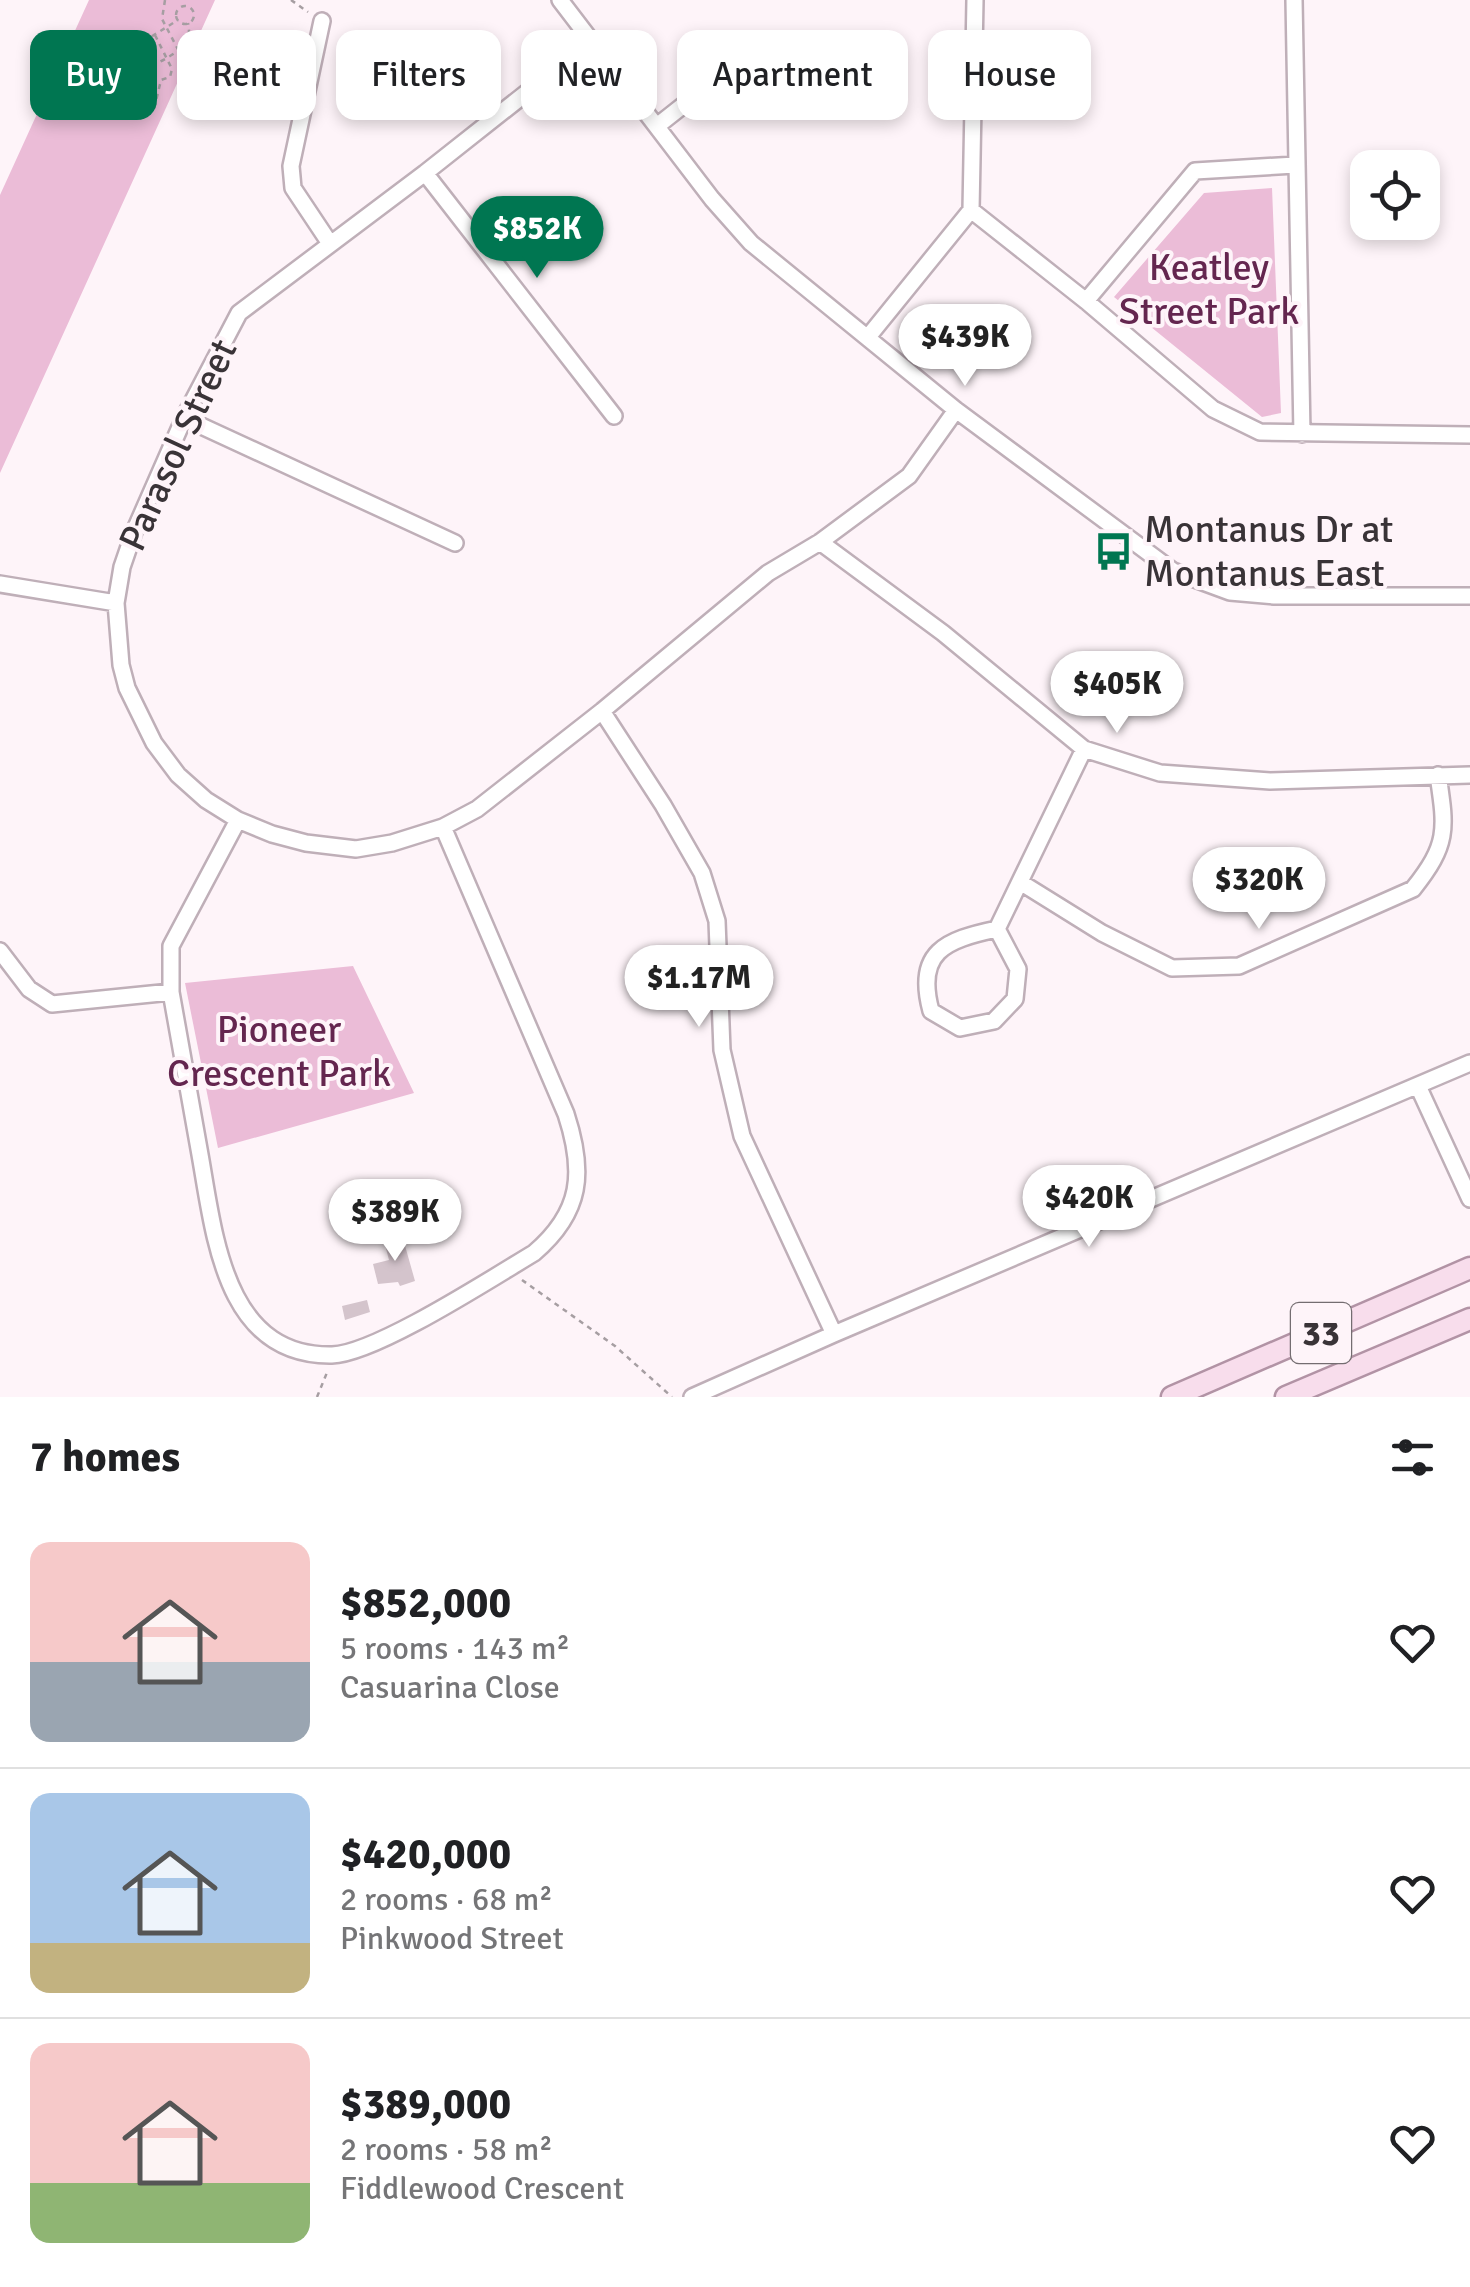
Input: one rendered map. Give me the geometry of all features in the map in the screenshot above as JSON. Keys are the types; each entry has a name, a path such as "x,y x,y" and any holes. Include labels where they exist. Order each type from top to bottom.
{"main road":[{"name":"33","path":"1172,1397 1470,1268"},
{"name":"33","path":"1292,1396 1470,1319"}],"street":[{"path":"560,0 583,30"},
{"path":"868,337 972,210 975,0"},
{"path":"1294,0 1302,434"},
{"path":"322,21 291,166 293,188 330,242"},
{"name":"Parasol Street","path":"521,97 239,313 184,418 134,532 122,567 116,603 127,688 154,743 178,775 206,800 238,820 306,844 356,849 392,843 443,827 477,809 602,712 768,573 820,542 909,476 956,410"},
{"path":"657,126 677,110"},
{"path":"652,120 751,244 956,410 1173,571 1230,592 1274,596 1470,596"},
{"path":"1086,301 1194,171 1295,165"},
{"path":"425,173 614,416"},
{"path":"972,210 1213,410 1260,432 1470,435"},
{"path":"184,418 455,543"},
{"path":"820,542 942,633 1084,749 1160,773 1270,781 1470,776"},
{"path":"0,584 116,603"},
{"path":"602,712 663,804 702,873 716,921 722,1050 742,1136 834,1334"},
{"path":"997,928 1018,969 1015,999 994,1021 960,1028 931,1011 924,984 930,960 960,937 997,928 1084,749"},
{"path":"1020,882 1102,933 1172,968 1238,966 1413,889 1432,864 1446,828 1438,775"},
{"path":"238,820 170,946 171,992 220,1266 244,1311 283,1348 334,1355 391,1336 512,1266 554,1236 569,1213 578,1182 577,1149 566,1114 443,827"},
{"path":"0,951 29,988 52,1004 171,992"},
{"path":"692,1397 1470,1064"},
{"path":"1418,1086 1470,1198"}],"path":[{"path":"165,0 162,9 166,28 177,48"},
{"path":"190,8 195,0"},
{"path":"291,0 322,21"},
{"path":"178,20 180,5 190,8 194,16 188,30"},
{"path":"157,33 178,20"},
{"path":"178,20 188,23"},
{"path":"157,38 172,73 161,80 157,97"},
{"path":"157,62 177,51"},
{"path":"512,1266 523,1280 615,1346 672,1397"},
{"path":"317,1397 334,1355"}],"green space":[{"path":"89,0 215,0 201,30 177,30 177,84 0,473 0,195 34,120 157,120 157,30 75,30"},
{"name":"Keatley Street Park","path":"1272,188 1281,413 1262,417 1114,297 1204,193"},
{"name":"Pioneer Crescent Park","path":"353,966 414,1093 218,1148 185,983"}],"building":[{"path":"402,1235 415,1281 400,1286 398,1282 378,1284 373,1264 389,1260 384,1241"},
{"path":"367,1300 370,1312 345,1320 342,1306"}],"place":[{"name":"Montanus Dr at Montanus East","path":"1114,551"}]}
